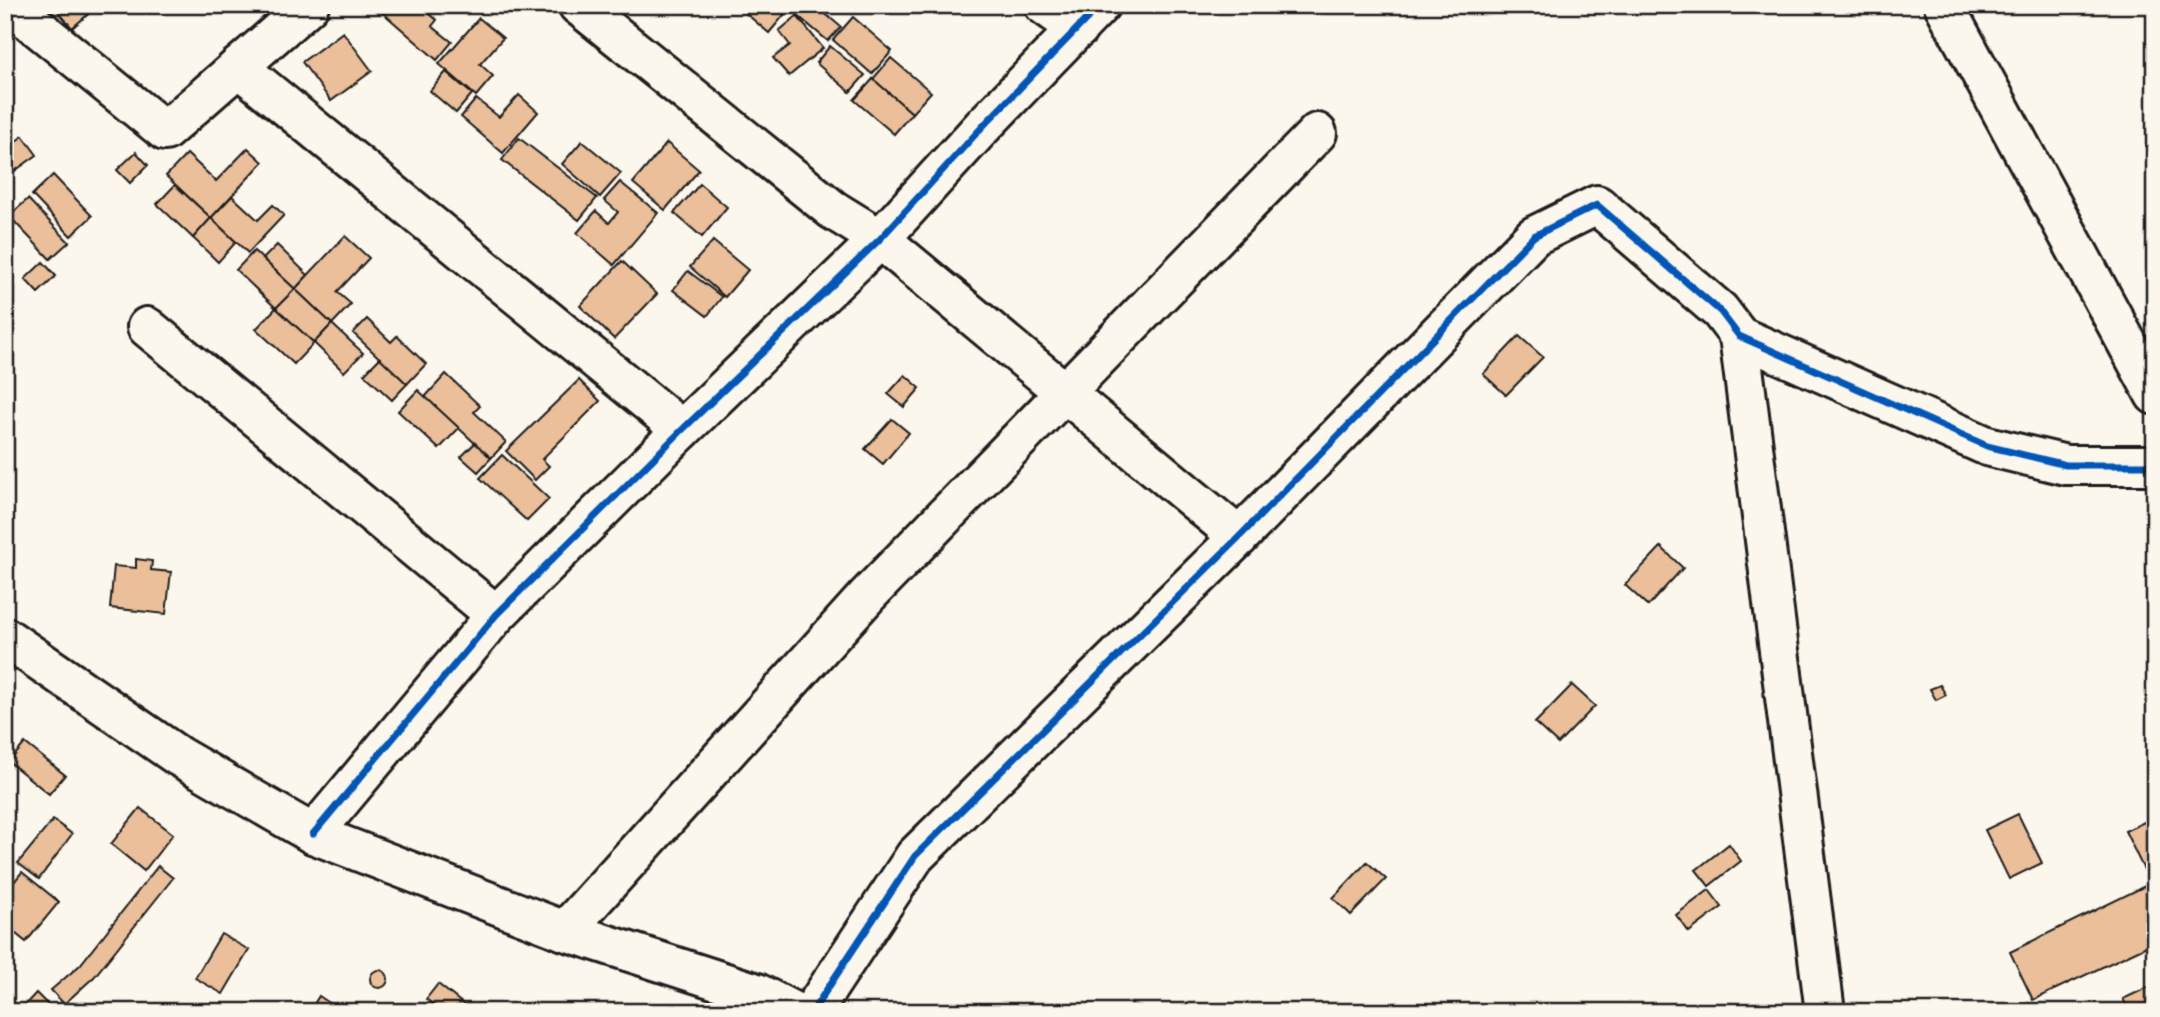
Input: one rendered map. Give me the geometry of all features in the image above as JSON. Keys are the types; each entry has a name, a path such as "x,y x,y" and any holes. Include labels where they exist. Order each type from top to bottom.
{"street":[{"path":"10,5 165,131 309,5"},
{"path":"578,5 833,210 880,239 1239,537"},
{"path":"313,834 496,615 880,239 983,126 1089,17 1044,5"},
{"path":"1944,5 2155,395"},
{"path":"238,67 682,430"},
{"path":"565,931 867,596 1317,134"},
{"path":"812,1012 915,856 1239,537 1534,236 1597,205 1720,312 1738,336 1987,446 2066,465 2155,465"},
{"path":"147,327 496,615"},
{"path":"1738,336 1825,1012"},
{"path":"5,637 178,756 313,834 565,931 757,993 794,1012"}],"building":[{"path":"64,5 99,5 72,28 57,10"},
{"path":"374,5 419,5 437,20 432,26 452,42 437,60"},
{"path":"736,5 773,5 784,15 769,33"},
{"path":"773,5 793,5 784,15"},
{"path":"805,5 815,5 841,27 828,41 797,15"},
{"path":"797,16 823,48 789,76 773,58 790,45 779,31"},
{"path":"853,17 892,51 872,74 833,40"},
{"path":"479,18 503,38 480,64 493,76 476,96 439,64"},
{"path":"343,32 372,71 331,101 302,62"},
{"path":"830,46 865,75 850,92 816,63"},
{"path":"891,58 931,92 912,113 873,79"},
{"path":"446,72 472,94 456,113 430,91"},
{"path":"873,79 912,113 894,134 854,100"},
{"path":"519,95 538,112 503,153 461,117 476,99 499,117"},
{"path":"23,136 37,155 9,175 5,169 5,149"},
{"path":"519,138 597,198 579,220 502,160"},
{"path":"582,141 621,173 600,197 562,164"},
{"path":"667,143 699,170 665,210 633,183"},
{"path":"248,148 263,162 211,218 166,176 187,154 216,181"},
{"path":"136,152 148,165 130,183 117,170"},
{"path":"53,175 92,216 71,236 32,195"},
{"path":"5,176 13,183 5,191"},
{"path":"620,182 658,213 614,265 577,233 596,211 609,223 618,212 604,200"},
{"path":"700,184 727,207 702,237 674,213"},
{"path":"175,185 211,218 193,238 157,204"},
{"path":"232,196 258,220 273,205 284,215 248,253 211,218"},
{"path":"28,199 69,242 50,259 9,216"},
{"path":"211,218 236,242 218,262 193,238"},
{"path":"345,236 369,258 337,292 351,304 332,324 295,289"},
{"path":"713,241 748,270 725,297 690,267"},
{"path":"277,245 308,275 295,289 263,259"},
{"path":"254,251 295,289 276,308 236,270"},
{"path":"622,261 657,294 614,339 580,306"},
{"path":"43,262 56,276 38,293 25,279"},
{"path":"688,271 722,297 707,316 673,290"},
{"path":"295,289 332,324 314,343 276,308"},
{"path":"276,308 314,343 294,364 256,329"},
{"path":"367,319 391,342 397,336 426,364 407,384 353,333"},
{"path":"332,324 363,353 344,372 314,343"},
{"path":"1519,336 1543,357 1506,395 1483,374"},
{"path":"380,358 407,384 392,400 364,374"},
{"path":"446,374 480,406 474,412 506,442 491,458 425,397"},
{"path":"905,375 920,388 904,407 888,394"},
{"path":"579,380 600,401 542,459 549,466 535,480 506,451"},
{"path":"418,390 459,428 439,449 398,411"},
{"path":"892,419 909,433 883,464 865,449"},
{"path":"475,443 491,458 478,472 461,457"},
{"path":"502,455 549,499 527,521 480,478"},
{"path":"1661,547 1683,568 1648,606 1625,585"},
{"path":"136,559 152,561 151,570 171,572 166,614 110,608 114,566 136,568"},
{"path":"1572,685 1595,706 1558,744 1535,723"},
{"path":"1940,685 1946,695 1936,700 1930,689"},
{"path":"25,743 65,775 49,794 9,762"},
{"path":"140,808 173,834 144,871 111,844"},
{"path":"2018,814 2042,863 2009,879 1985,830"},
{"path":"2155,817 2155,867 2145,872 2125,831"},
{"path":"53,820 72,834 39,879 18,863"},
{"path":"1729,844 1741,861 1709,886 1696,870"},
{"path":"1367,862 1386,879 1351,915 1333,898"},
{"path":"158,866 173,878 94,977 64,1004 51,990 80,965"},
{"path":"22,872 59,902 26,942 5,925 5,893"},
{"path":"2151,883 2155,891 2155,942 2033,1000 2010,952"},
{"path":"1709,890 1722,907 1689,932 1676,915"},
{"path":"221,934 249,950 223,994 195,978"},
{"path":"379,970 385,973 388,979 385,985 379,988 373,985 370,979 373,973"},
{"path":"438,984 473,1012 431,1011 435,1006 426,999"},
{"path":"2155,984 2155,1012 2130,1012 2123,999"},
{"path":"36,993 52,1009 50,1012 29,1012 23,1007"},
{"path":"319,996 343,1012 309,1012"}],"cycle path":[{"path":"313,834 496,615 880,239 983,126 1100,5"},
{"path":"812,1012 915,856 1239,537 1534,236 1597,205 1720,311 1739,336 1987,446 2066,465 2155,465"}]}
